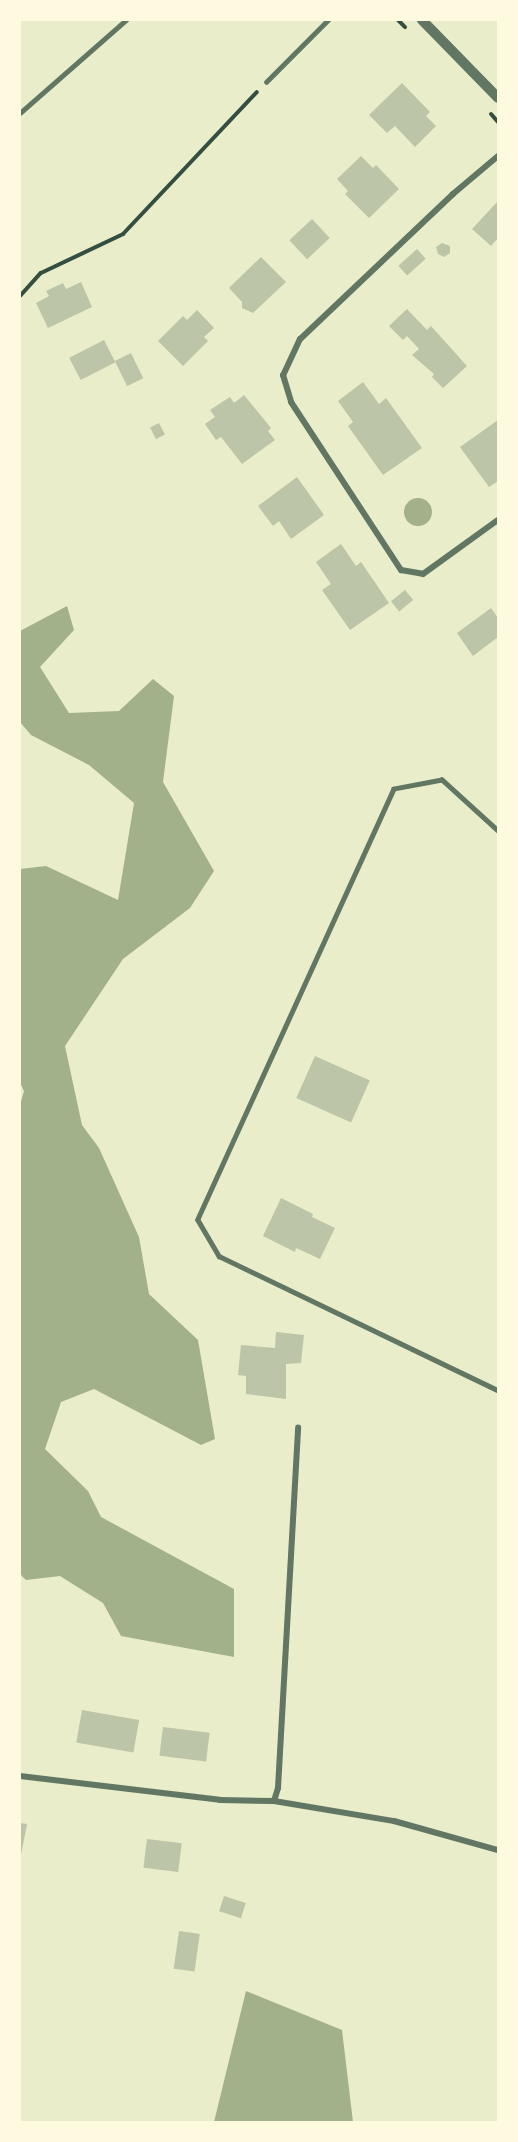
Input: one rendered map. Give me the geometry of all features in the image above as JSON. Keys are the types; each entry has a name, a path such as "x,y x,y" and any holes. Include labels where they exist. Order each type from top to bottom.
{"street":[{"path":"424,20 498,98"},
{"path":"498,156 453,194 300,339 284,375 291,402 401,570 423,574 498,520"},
{"path":"274,1801 278,1788 298,1428"},
{"path":"20,1776 220,1800 274,1801 394,1821 498,1850"}],"lane":[{"path":"20,113 126,20"},
{"path":"266,82 324,21"},
{"path":"498,831 442,780 394,789 198,1220 219,1256 498,1390"}],"path":[{"path":"20,296 41,273 123,234 266,82"}],"shaded area":[{"path":"418,498 428,502 432,512 428,522 418,526 408,522 404,512 408,502"},
{"path":"67,606 74,630 40,667 69,713 119,711 153,679 174,696 163,782 214,871 190,908 123,959 65,1046 82,1125 99,1148 139,1237 149,1294 198,1340 215,1439 201,1445 94,1389 61,1402 45,1449 88,1491 101,1517 234,1589 234,1657 121,1636 103,1603 60,1576 26,1580 20,1574 20,1105 24,1091 20,1083 20,869 46,866 118,900 134,803 89,765 31,735 20,722 20,631"},
{"path":"246,1991 342,2030 353,2122 214,2122"}],"building":[{"path":"402,83 430,112 426,116 436,126 415,147 395,126 387,133 369,115"},
{"path":"361,156 373,168 376,165 399,189 369,218 345,194 348,191 337,179"},
{"path":"498,201 498,238 491,246 472,229"},
{"path":"312,219 330,238 307,259 289,240"},
{"path":"442,243 450,246 450,253 444,257 438,254 436,247"},
{"path":"417,249 426,259 407,275 398,266"},
{"path":"261,257 286,282 253,313 242,308 242,302 229,288"},
{"path":"81,282 92,307 48,328 36,303 49,296 46,291 63,283 66,289"},
{"path":"407,309 427,330 431,326 467,366 443,388 432,377 434,374 412,355 419,349 407,336 403,340 389,326"},
{"path":"197,310 214,328 204,337 208,341 183,366 158,341 183,316 187,320"},
{"path":"104,340 115,362 81,380 69,358"},
{"path":"131,353 143,378 127,386 115,361"},
{"path":"363,382 379,404 386,398 422,448 383,475 348,426 353,422 338,401"},
{"path":"244,395 271,428 268,431 275,440 242,464 221,437 216,440 205,424 215,417 210,410 230,397 234,403"},
{"path":"498,420 498,481 489,487 460,447"},
{"path":"159,423 165,435 156,439 150,428"},
{"path":"297,477 324,515 291,539 279,521 273,526 258,506"},
{"path":"341,544 356,566 361,562 389,603 350,630 322,590 331,584 316,562"},
{"path":"405,590 413,600 399,611 391,601"},
{"path":"491,608 498,618 498,637 473,656 457,633"},
{"path":"315,1056 370,1080 351,1122 296,1098"},
{"path":"281,1198 335,1228 320,1259 296,1248 295,1252 263,1236"},
{"path":"276,1332 304,1335 301,1363 286,1364 286,1399 246,1394 246,1376 238,1375 241,1345 275,1348"},
{"path":"82,1710 139,1720 133,1753 76,1742"},
{"path":"163,1727 210,1733 206,1762 159,1756"},
{"path":"20,1823 27,1824 21,1855 20,1855"},
{"path":"147,1839 182,1843 178,1872 143,1868"},
{"path":"224,1896 246,1903 241,1918 219,1911"},
{"path":"179,1931 200,1934 195,1972 174,1969"}]}
